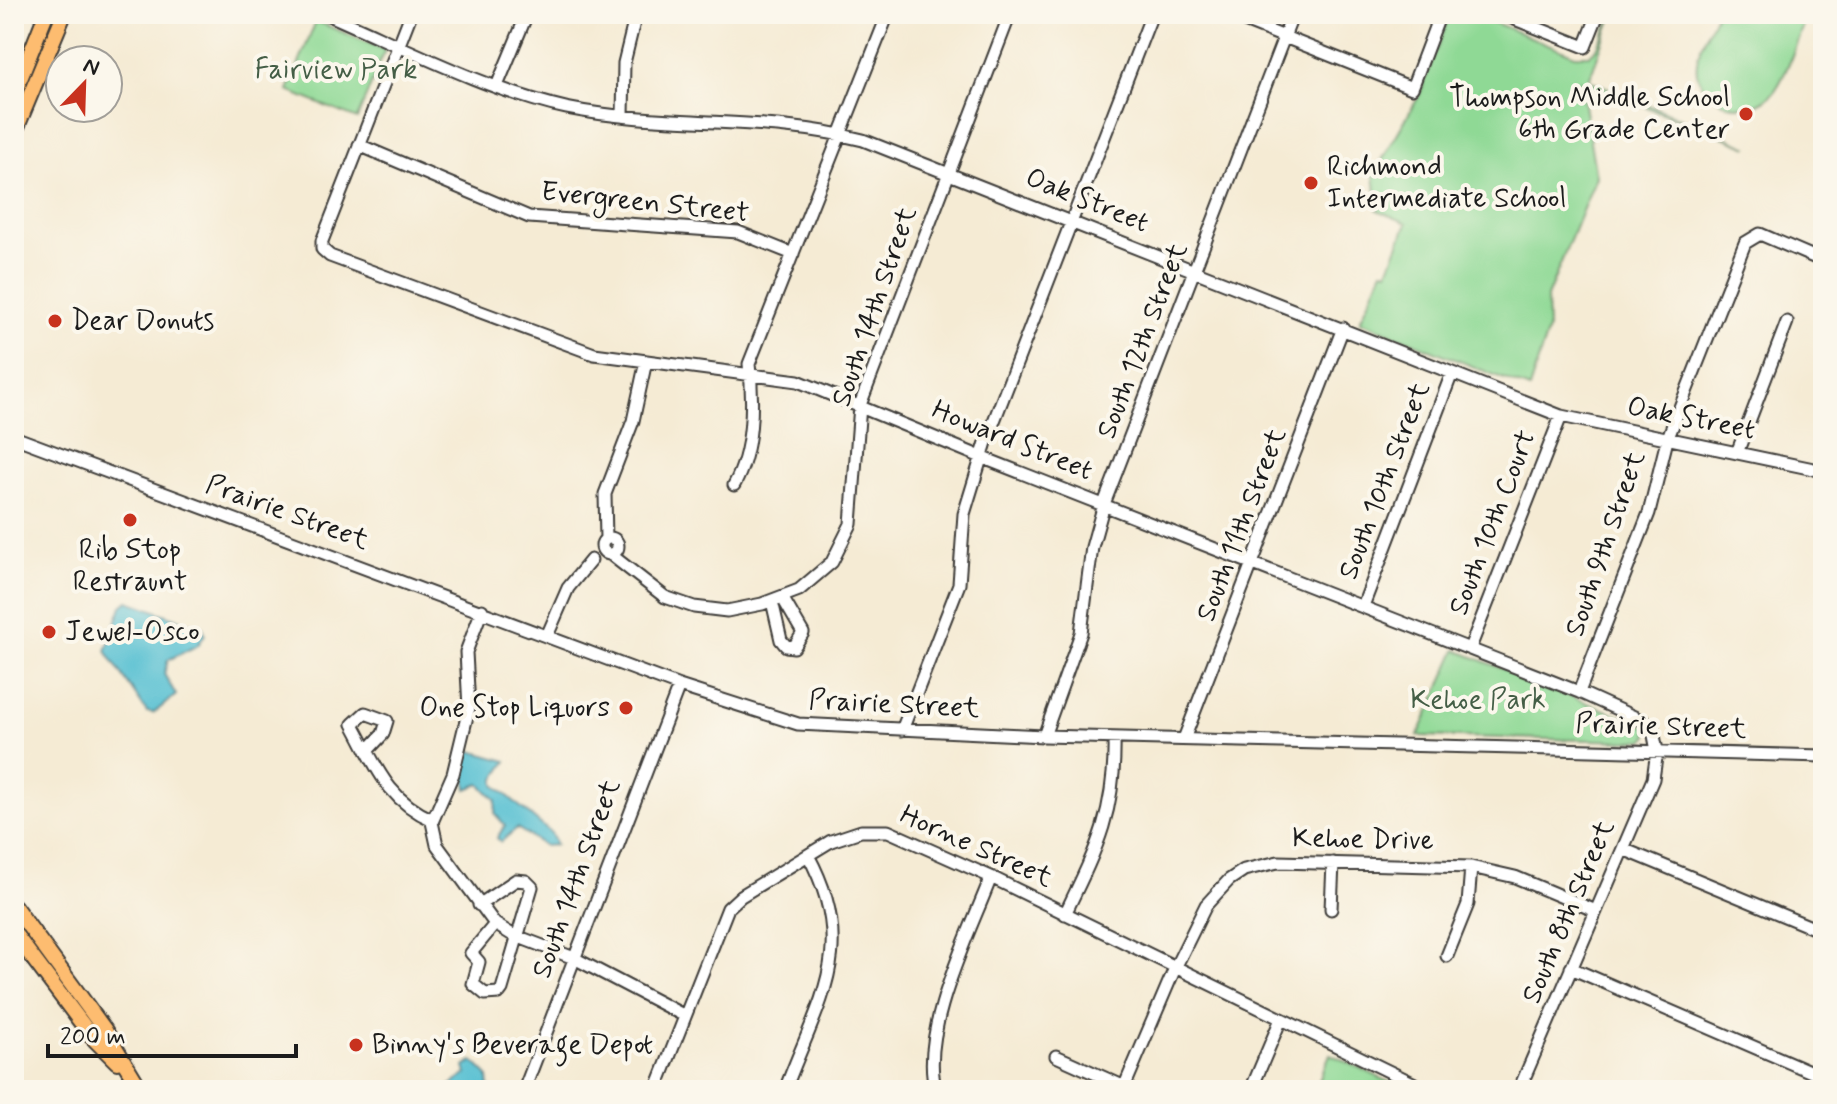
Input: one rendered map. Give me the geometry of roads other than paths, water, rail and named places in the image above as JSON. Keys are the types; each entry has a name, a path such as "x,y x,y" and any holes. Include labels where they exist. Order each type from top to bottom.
{"main road":[{"path":"14,94 46,14"},
{"path":"14,134 64,14"},
{"path":"14,906 104,1029 137,1085"},
{"path":"14,933 92,1037 137,1085"}],"street":[{"name":"Oak Street","path":"327,14 497,86 565,108 623,116 775,125 841,134 948,172 1561,416 1823,471"},
{"path":"359,145 411,14"},
{"path":"497,86 527,14"},
{"path":"623,116 624,63 636,14"},
{"name":"South 14th Street","path":"610,546 627,567 665,597 694,607 727,611 777,599 815,579 832,562 846,539 853,509 860,405 1010,14"},
{"path":"902,730 959,584 964,514 981,457 1069,220 1152,14"},
{"path":"1227,14 1413,87 1440,14"},
{"name":"South 12th Street","path":"1044,736 1081,633 1092,547 1104,504 1293,14"},
{"path":"1502,14 1585,47 1598,14"},
{"path":"734,485 745,465 749,364 841,134 883,16"},
{"name":"Howard Street","path":"359,145 322,241 323,251 335,259 594,354 798,381 981,457 1579,692 1652,725 1657,751"},
{"name":"Evergreen Street","path":"359,145 529,217 738,232 793,254"},
{"name":"South 9th Street","path":"1579,692 1649,513 1667,440 1745,243 1760,234 1823,261"},
{"path":"1737,453 1787,322"},
{"name":"South 11th Street","path":"1184,739 1343,328"},
{"path":"547,636 568,588 591,560 610,546 605,494 633,421 646,361"},
{"name":"South 10th Street","path":"1363,606 1452,373"},
{"name":"South 10th Court","path":"1470,648 1561,416"},
{"name":"Prairie Street","path":"14,437 679,686 798,724 1044,736 1823,756"},
{"path":"482,610 466,652 469,708 453,774 433,820 432,830 437,845 495,924 574,958 685,1016"},
{"name":"South 14th Street","path":"524,1090 679,686"},
{"path":"1065,914 1105,827 1111,800 1114,738"},
{"path":"367,751 375,767 404,805 433,820"},
{"name":"South 8th Street","path":"1519,1090 1653,779 1657,751"},
{"name":"Horne Street","path":"656,1090 728,908 741,896 846,835 888,831 991,877 1427,1090"},
{"path":"1623,849 1823,932"},
{"path":"785,1090 826,982 834,942 826,889 808,855"},
{"name":"Kehoe Drive","path":"1175,968 1206,905 1236,875 1259,865 1278,862 1471,867 1515,877 1596,911"},
{"path":"1331,909 1333,863"},
{"path":"1447,956 1468,904 1471,867"},
{"path":"936,1090 931,1046 940,1013 991,877"},
{"path":"479,905 516,880 526,881 532,887 502,989 499,993 485,994 473,984 479,962 471,953 495,924"},
{"path":"1056,1056 1124,1089 1175,968"},
{"path":"1571,968 1823,1077"},
{"path":"1251,1090 1281,1019"}],"water":[{"path":"128,601 203,628 205,634 198,645 168,660 164,674 176,695 154,713 147,712 106,651 122,606"},
{"path":"471,751 507,761 495,779 495,785 551,833 556,845 545,846 517,828 501,842 497,838 505,825 495,814 496,800 480,784 467,789 465,768"},
{"path":"473,1061 488,1076 489,1090 444,1090 467,1074 465,1067"}],"place":[{"name":"Thompson Middle School 6th Grade Center","path":"1746,114"},
{"name":"Richmond Intermediate School","path":"1311,183"},
{"name":"Dear Donuts","path":"55,321"},
{"name":"Rib Stop Restraunt","path":"130,520"},
{"name":"Jewel-Osco","path":"49,632"},
{"name":"One Stop Liquors","path":"626,708"},
{"name":"Binny's Beverage Depot","path":"356,1045"}],"park label":[{"name":"Fairview Park","path":"336,70"},
{"name":"Kehoe Park","path":"1478,700"}]}
